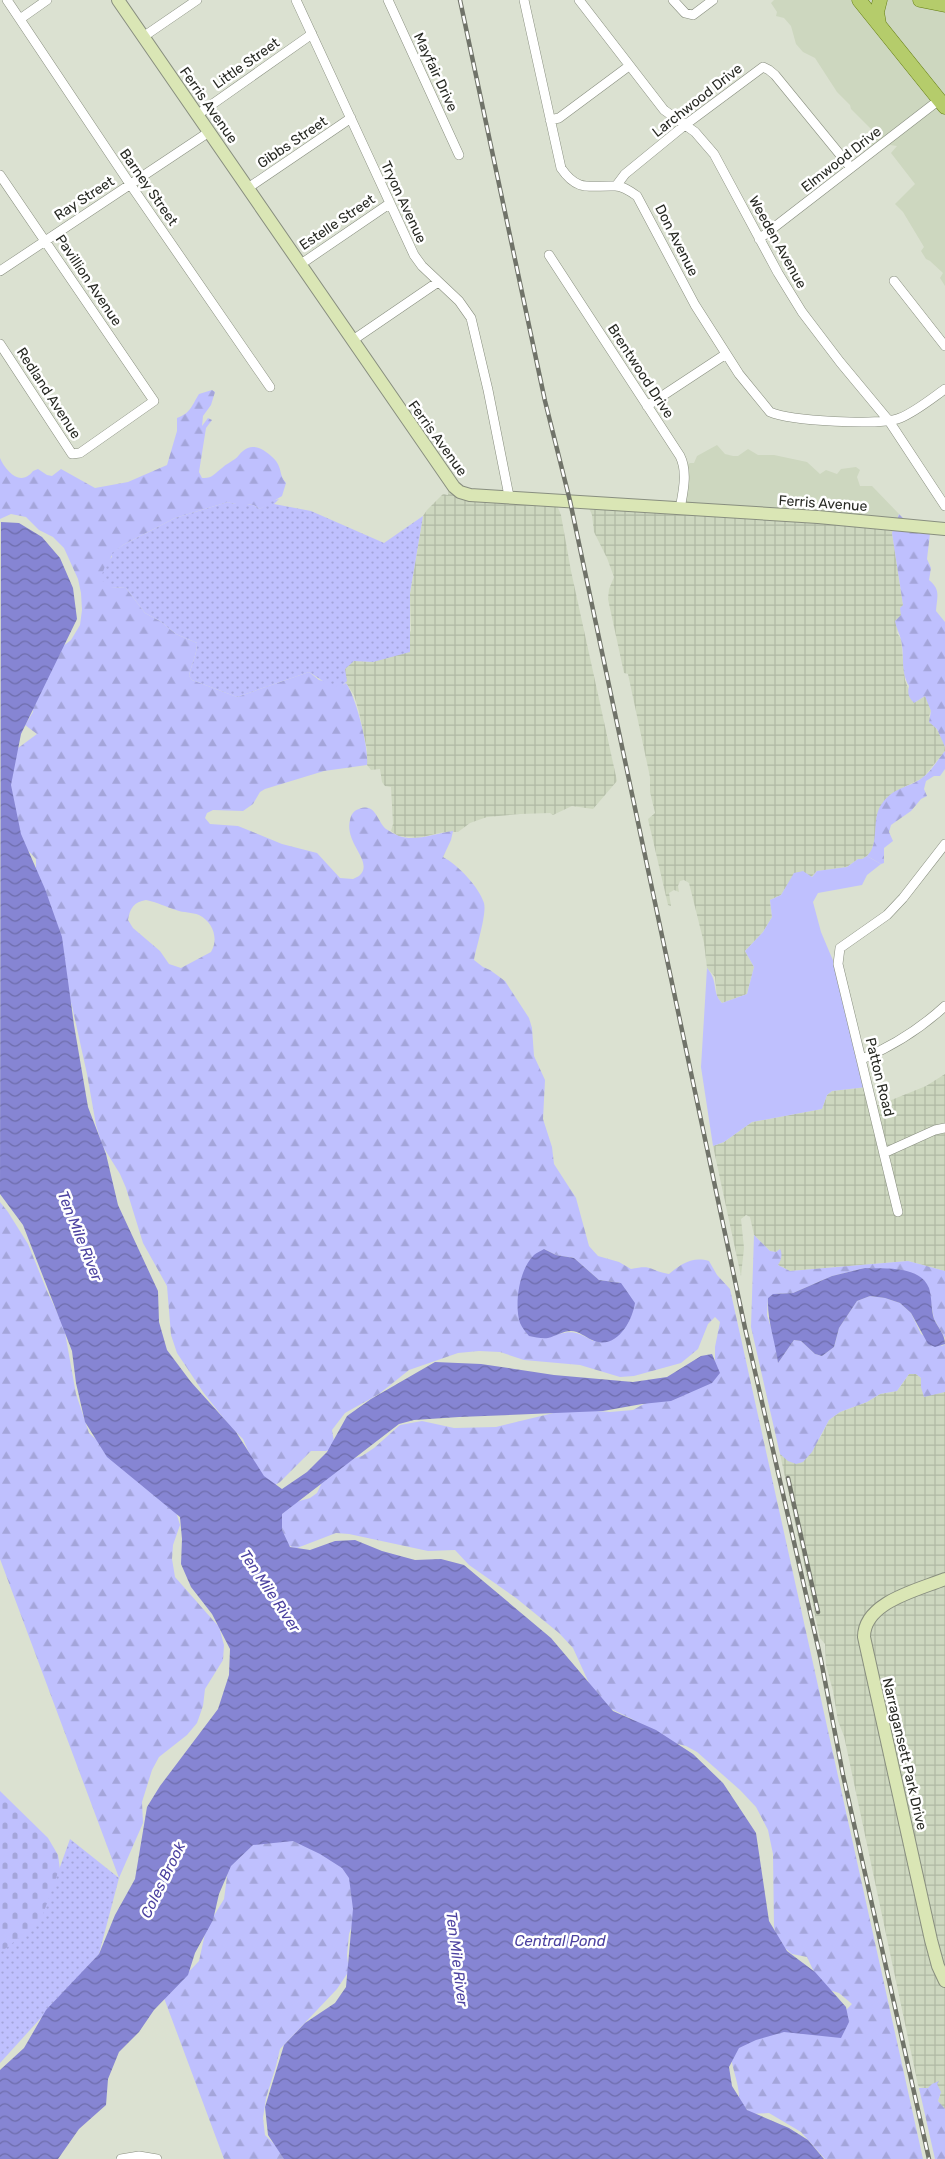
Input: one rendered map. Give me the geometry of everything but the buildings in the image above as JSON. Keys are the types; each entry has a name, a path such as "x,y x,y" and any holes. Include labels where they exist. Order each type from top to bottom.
{"main road":[{"path":"859,0 942,104"},
{"path":"879,25 877,12 880,0"},
{"path":"920,0 945,5"}],"street":[{"name":"Barney Street","path":"7,0 130,184 270,387"},
{"path":"20,19 47,0"},
{"name":"Ferris Avenue","path":"118,0 454,487 460,492 470,495 844,519 945,529"},
{"path":"143,37 197,0"},
{"name":"Tryon Avenue","path":"296,0 414,256 438,282 460,301 470,318 488,390 509,496"},
{"name":"Mayfair Drive","path":"388,0 459,155"},
{"path":"524,0 558,158 567,177 575,184 588,188 616,186"},
{"name":"Weeden Avenue","path":"580,0 664,110 694,132 714,154 759,239 807,319 840,362 890,421 945,506"},
{"path":"673,0 685,13 693,15 713,0"},
{"name":"Little Street","path":"197,115 312,34"},
{"path":"550,120 559,118 629,66"},
{"name":"Larchwood Drive","path":"616,186 625,174 685,125 763,67 775,75 851,168"},
{"name":"Elmwood Drive","path":"759,239 851,168 942,104"},
{"name":"Gibbs Street","path":"248,188 351,118"},
{"name":"Ray Street","path":"0,271 45,239 209,132"},
{"name":"Pavillion Avenue","path":"0,175 154,401 76,454"},
{"name":"Don Avenue","path":"616,186 628,190 637,196 643,204 695,305 726,354 765,407 776,414 875,423 890,421"},
{"name":"Estelle Street","path":"301,264 389,204"},
{"name":"Brentwood Drive","path":"550,254 684,464 680,509"},
{"path":"353,340 438,282"},
{"path":"894,282 945,346"},
{"name":"Redland Avenue","path":"0,344 72,454 76,454"},
{"path":"647,406 726,354"},
{"path":"890,421 901,417 945,389"},
{"name":"Patton Road","path":"898,1212 838,964 840,948 892,909 923,874 945,844"},
{"path":"862,1059 908,1036 945,1006"},
{"path":"884,1153 935,1130 945,1128"},
{"name":"Narragansett Park Drive","path":"945,1579 886,1603 868,1619 864,1628 864,1637 931,1940 938,1966 945,1981"},
{"path":"121,2159 139,2156 157,2159"}],"shaded area":[{"path":"774,0 935,0 945,3 945,286 940,278 943,273 926,259 921,251 924,247 903,212 895,204 915,184 891,153 897,146 890,145 874,155 873,149 865,146 880,133 880,127 872,130 837,92 815,58 803,52 796,44 791,26 784,18 776,16 777,12 771,3"},
{"path":"717,445 725,454 733,456 738,456 748,449 758,455 774,455 807,462 820,474 826,470 837,474 841,469 856,467 860,470 857,477 860,486 872,486 899,514 894,528 679,506 682,467 694,463 697,456"},
{"path":"440,473 468,490 554,498 561,515 571,571 617,781 593,809 572,806 553,815 550,813 487,817 470,823 458,832 444,832 418,838 398,836 391,831 393,824 391,787 385,786 382,782 380,769 371,770 367,765 367,750 359,712 354,695 346,683 345,669 347,665 354,661 374,662 411,631 410,594 423,516 443,494 448,495 448,490 439,477"},
{"path":"587,503 894,528 892,533 903,605 897,633 901,639 905,680 914,703 925,696 928,701 931,711 929,716 944,742 945,751 923,778 904,787 873,844 872,851 867,856 858,859 847,867 817,871 811,877 795,873 781,895 770,900 772,917 763,932 745,951 754,967 747,994 722,1003 717,997 715,977 707,968 704,943 689,883 684,880 680,881 678,886 679,892 674,890 669,893 671,906 668,905 648,819 655,813 650,792 650,777 628,674 624,673 608,599 609,589 614,577 594,532 592,515"},
{"path":"945,1074 945,1271 908,1261 790,1271 778,1265 780,1249 776,1252 770,1251 754,1235 750,1217 746,1215 741,1219 744,1248 741,1276 713,1146 724,1142 752,1122 822,1109 827,1095 832,1091 867,1087 872,1105 879,1105 926,1086"},
{"path":"909,1374 916,1374 921,1378 921,1387 945,1392 945,2109 938,2101 941,2092 919,2087 918,2085 844,1736 838,1721 826,1665 825,1644 820,1638 780,1454 796,1463 802,1462 821,1436 829,1420 840,1412 867,1402 880,1394 897,1391"}],"green space":[{"path":"212,390 215,392 211,405 203,416 202,426 208,418 212,420 206,428 199,472 202,478 208,478 213,475 247,448 256,447 269,454 278,464 286,483 282,496 260,509 248,504 228,502 175,518 123,545 113,553 106,567 111,587 126,588 145,613 160,621 176,634 197,643 189,676 192,680 237,697 309,672 319,680 343,685 346,683 358,711 367,757 367,765 324,771 265,789 260,792 253,804 243,811 213,810 207,813 205,818 210,824 238,826 282,844 317,853 340,878 353,879 363,871 364,865 354,845 349,829 351,816 357,810 369,808 373,810 386,829 406,838 419,838 453,831 443,857 455,865 478,890 485,908 474,960 505,981 529,1018 532,1028 534,1056 545,1080 543,1119 552,1147 554,1164 576,1198 589,1246 598,1256 619,1262 631,1269 648,1268 669,1274 692,1260 709,1261 717,1275 730,1289 923,2159 825,2159 801,2132 769,2113 751,2114 739,2101 731,2052 735,2036 841,2015 852,2004 839,1993 826,1989 815,1974 807,1957 792,1954 778,1942 774,1927 773,1854 768,1830 756,1807 740,1790 697,1752 686,1746 658,1739 632,1719 605,1706 593,1692 573,1648 559,1633 516,1598 469,1565 455,1550 428,1551 349,1534 336,1533 297,1548 292,1547 286,1542 277,1521 289,1504 310,1498 317,1493 330,1466 362,1456 400,1425 422,1421 454,1428 496,1427 570,1409 610,1412 633,1410 715,1364 715,1347 720,1322 715,1317 708,1324 698,1349 681,1363 634,1376 620,1377 580,1365 524,1360 500,1352 479,1351 458,1353 409,1370 379,1394 345,1413 332,1430 335,1447 326,1451 311,1451 280,1482 272,1487 257,1471 243,1439 229,1425 203,1392 177,1353 171,1335 167,1286 143,1243 126,1188 120,1174 102,1145 96,1125 72,1006 36,875 36,859 23,845 11,837 10,754 37,734 25,725 33,712 32,696 57,651 71,640 80,625 82,610 78,579 64,548 53,537 39,530 26,517 11,514 0,519 0,458 6,468 19,478 24,478 38,469 52,476 61,469 95,488 128,482 167,465 177,431 177,418 188,411 199,394","holes":["146,900 204,918 213,931 214,942 211,952 181,968 169,964 160,951 133,928 128,920 133,906 138,902","544,1249 556,1255 574,1258 599,1280 621,1283 593,1341 580,1334 570,1332 546,1338"]},
{"path":"279,499 274,504 311,511 384,543 423,516 410,593 410,652 373,662 354,661 345,669 347,681 343,685 332,687 309,672 237,697 192,680 189,676 197,643 176,634 160,621 145,613 126,588 111,587 101,580 103,571 112,557 112,553 123,545 175,518 228,502 248,504 260,509 271,501"},
{"path":"899,514 903,518 902,522 931,525 927,559 931,568 929,580 937,590 936,611 945,622 945,747 937,729 929,722 931,711 925,696 914,703 908,691 909,686 905,675 902,646 895,621 901,615 900,608 903,605 892,533"},
{"path":"945,751 945,769 940,776 934,776 926,781 924,789 927,796 921,799 911,811 891,825 889,832 893,841 884,848 884,863 881,864 867,856 875,839 876,818 881,805 891,794 916,782 925,775"},
{"path":"867,856 881,864 867,875 862,885 818,893 813,902 821,932 837,970 867,1087 832,1091 827,1095 822,1109 752,1122 724,1142 713,1146 701,1067 707,968 711,973 717,994 722,1003 747,994 754,967 745,951 763,932 772,917 770,900 781,895 794,873 803,871 812,877 817,871 847,867 858,859"},
{"path":"0,1202 28,1244 64,1327 76,1394 89,1433 176,1512 180,1525 173,1545 172,1559 175,1577 219,1627 224,1645 223,1660 205,1689 203,1706 197,1723 187,1735 159,1757 152,1770 142,1802 143,1823 119,1878 0,1559"},
{"path":"754,1235 770,1251 776,1252 780,1249 781,1257 778,1265 790,1271 908,1261 945,1271 945,1338 934,1319 928,1287 901,1270 865,1268 832,1276 793,1293 774,1294 768,1298 767,1315 776,1344 778,1363 794,1340 801,1341 815,1354 822,1356 834,1347 839,1328 857,1301 870,1296 900,1303 911,1313 921,1334 942,1346 945,1344 945,1392 924,1397 921,1378 916,1374 909,1374 897,1391 880,1394 867,1402 840,1412 829,1420 812,1452 803,1462 796,1464 788,1461 780,1454 751,1327"},
{"path":"0,1791 48,1838 58,1855 61,1877 40,1929 0,1957"},
{"path":"294,1833 350,1870 355,1917 349,1934 347,1955 349,1971 337,1989 280,2049 266,2098 263,2118 265,2135 289,2159 224,2159 164,1998 199,1961 206,1929 224,1899 229,1862 245,1839"},
{"path":"70,1839 119,1878 99,1954 0,2063 0,1953 41,1920"},
{"path":"939,2081 937,2084 941,2092 938,2101 945,2109 945,2159 935,2159 919,2088 928,2088"}],"water":[{"name":"Central Pond","path":"1,522 19,523 42,537 60,558 73,588 77,619 21,734 11,785 21,834 45,889 62,937 88,1107 106,1154 118,1205 158,1291 159,1322 167,1350 191,1382 236,1432 264,1476 282,1489 307,1472 327,1452 347,1416 371,1399 435,1362 481,1364 554,1375 633,1382 667,1377 701,1356 712,1354 720,1373 712,1383 671,1401 603,1411 459,1417 414,1420 399,1424 282,1514 282,1530 290,1547 310,1550 335,1541 355,1540 382,1551 415,1560 441,1559 464,1565 551,1638 613,1711 656,1730 693,1754 723,1783 756,1833 769,1921 787,1951 815,1972 846,2007 849,2022 841,2038 784,2032 756,2040 739,2048 729,2067 732,2086 747,2110 789,2128 808,2140 824,2159 284,2159 268,2135 265,2107 284,2045 305,2023 335,2003 346,1987 353,1909 349,1878 342,1868 320,1854 293,1841 253,1845 231,1866 219,1894 213,1920 195,1953 188,1975 154,2010 139,2032 119,2052 108,2079 106,2105 79,2129 58,2159 0,2159 0,2070 24,2048 46,2010 99,1954 115,1915 135,1879 147,1807 160,1786 218,1709 229,1675 230,1649 212,1614 191,1587 181,1564 182,1539 180,1517 107,1457 85,1422 76,1383 72,1351 23,1225 0,1194"},
{"path":"544,1249 556,1255 574,1258 599,1280 621,1283 635,1303 630,1318 621,1333 608,1342 592,1340 571,1331 548,1338 529,1336 521,1325 518,1315 519,1288 521,1278 529,1261 535,1254"},
{"path":"865,1268 901,1270 918,1275 929,1288 934,1319 943,1334 945,1344 935,1347 928,1344 911,1313 900,1303 870,1296 857,1301 839,1328 834,1347 822,1356 815,1354 801,1341 794,1340 778,1363 770,1323 768,1298 773,1294 793,1293 832,1276"}],"railway":[{"path":"460,0 545,401 570,501 745,1328 821,1660 843,1775 929,2159"},
{"path":"788,1478 818,1612"}],"water label":[{"name":"Ten Mile River","path":"80,1236"},
{"name":"Ten Mile River","path":"270,1591"},
{"name":"Coles Brook","path":"163,1880"},
{"name":"Ten Mile River","path":"457,1959"}]}
